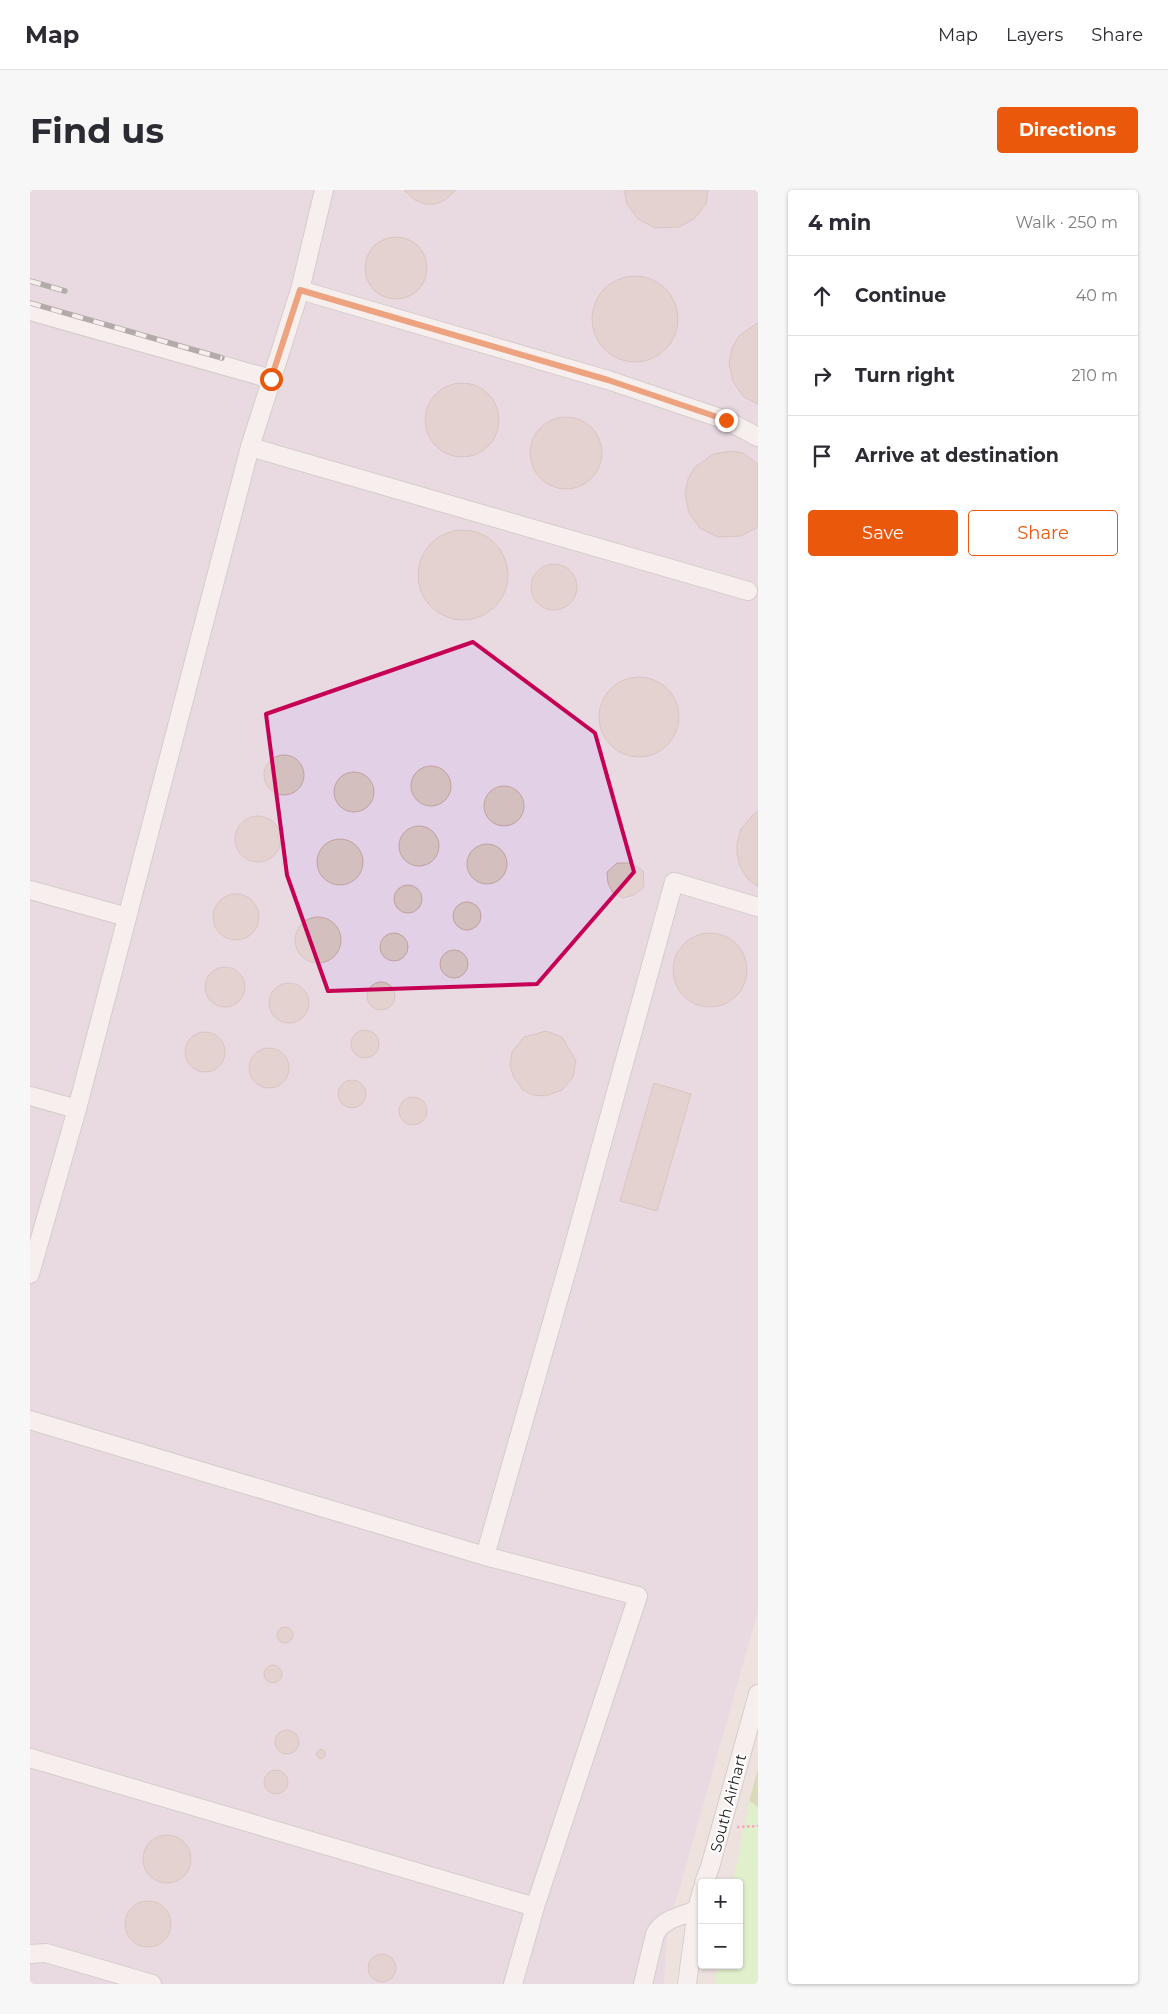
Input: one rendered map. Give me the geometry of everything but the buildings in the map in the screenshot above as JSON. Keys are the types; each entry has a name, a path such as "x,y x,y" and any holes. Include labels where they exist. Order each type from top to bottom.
{"street":[{"path":"30,1274 77,1109 250,447 300,290 324,190"},
{"path":"300,290 608,380 726,420 758,437"},
{"path":"30,311 271,379"},
{"path":"250,447 748,591"},
{"path":"485,1556 572,1252 674,882 758,908"},
{"path":"30,890 127,917"},
{"path":"30,1096 77,1109"},
{"path":"30,1420 485,1556 638,1596 535,1907 513,1984"},
{"name":"South Airhart","path":"706,1879 758,1694"},
{"path":"30,1758 535,1907"},
{"path":"687,1984 698,1906"},
{"path":"643,1984 655,1934 659,1927 665,1922 697,1910"},
{"path":"30,1954 46,1953 152,1984"}],"path":[{"path":"737,1827 758,1826"}],"highlighted area":[{"path":"473,642 595,733 634,872 537,984 328,991 287,875 266,714"}],"shaded area":[{"path":"30,190 758,190 758,1611 676,1901 668,1920 664,1984 30,1984"}],"green space":[{"path":"758,1769 758,1807 749,1801"},
{"path":"749,1801 758,1807 758,1984 714,1984 717,1969 743,1969 743,1879 734,1879"}],"railway":[{"path":"30,281 65,291"},
{"path":"30,303 222,358"}],"route":[{"path":"271,379 300,290 608,380 726,420"}]}
